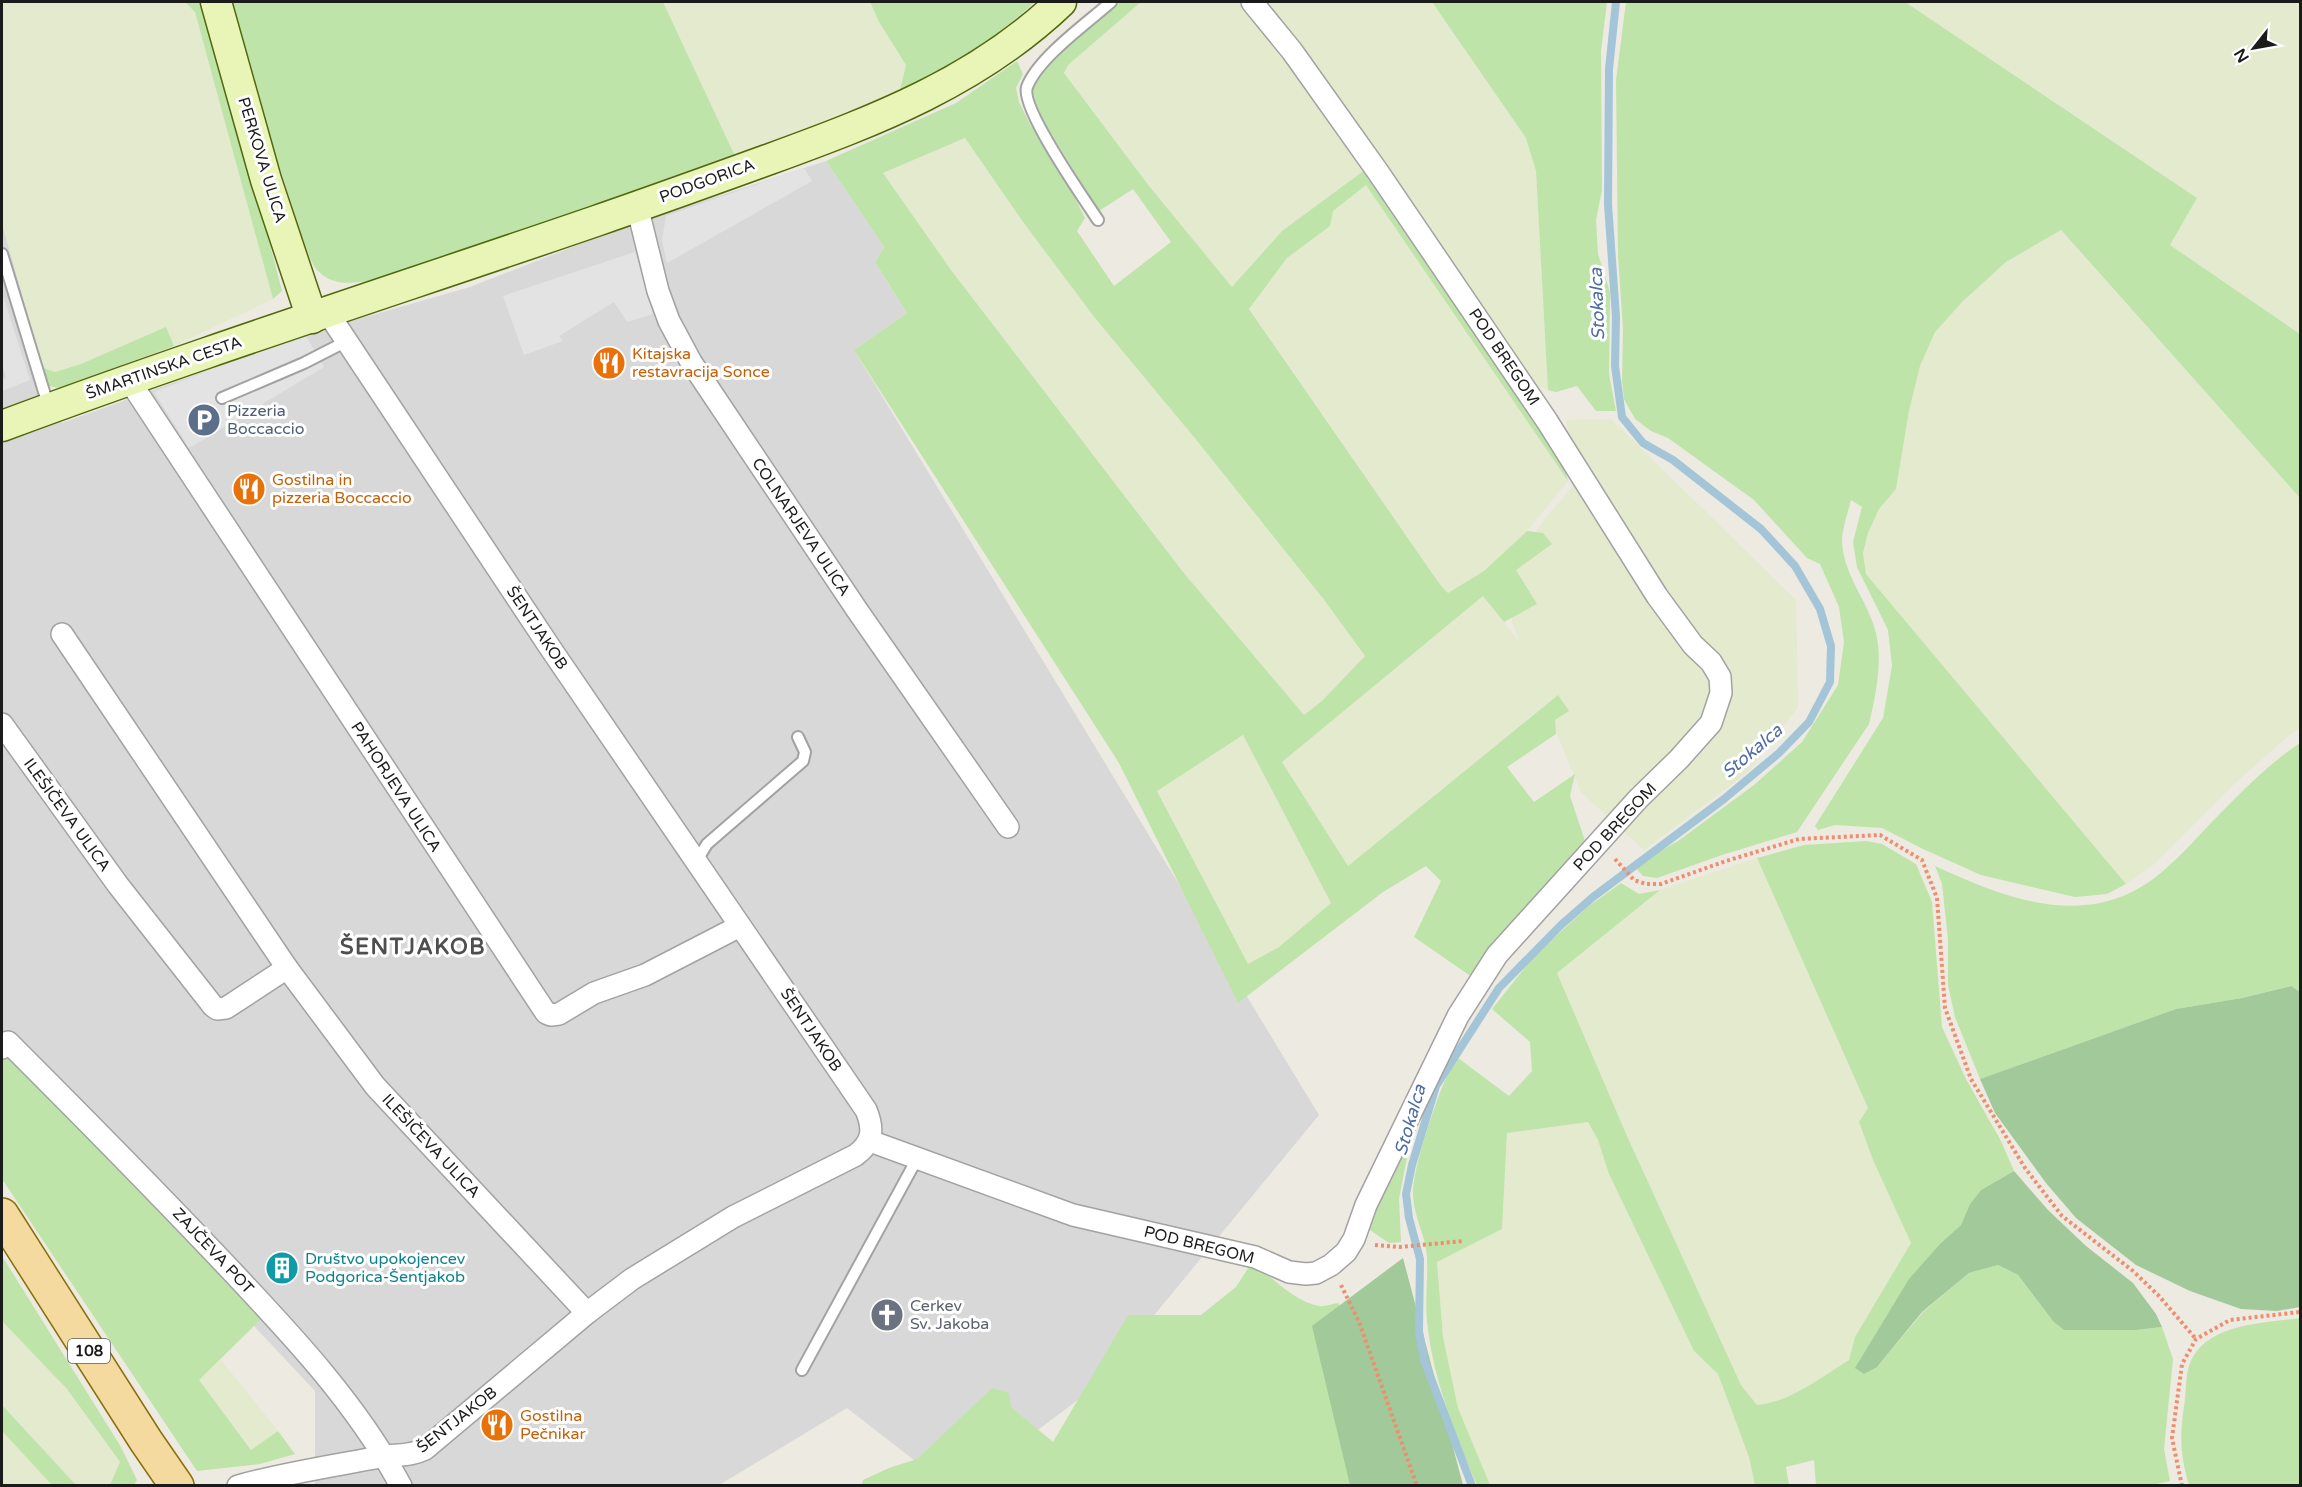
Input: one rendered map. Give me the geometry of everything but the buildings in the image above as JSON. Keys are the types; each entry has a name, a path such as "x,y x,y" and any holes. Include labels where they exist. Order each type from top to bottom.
{"main road":[{"name":"PERKOVA ULICA","path":"216,2 266,180 320,315"},
{"name":"PODGORICA","path":"320,315 828,138 933,93 1000,53 1061,2"},
{"name":"ŠMARTINSKA CESTA","path":"2,426 320,315"},
{"name":"108","path":"2,1215 146,1441 177,1485"}],"street":[{"name":"POD BREGOM","path":"870,1141 1073,1215 1255,1257 1289,1272 1316,1273 1331,1265 1346,1252 1354,1239 1366,1204 1404,1123 1458,1016 1497,955 1548,897 1711,723 1721,693 1720,678 1711,662 1693,645 1657,596 1547,421 1378,172 1292,51 1252,2"},
{"name":"COLNARJEVA ULICA","path":"637,206 657,291 669,321 691,362 857,610 1008,827"},
{"name":"ŠENTJAKOB","path":"238,1485 385,1456 407,1456 425,1449 587,1313 632,1279 733,1217 843,1163 863,1150 870,1141 872,1130 866,1110 551,649 347,342 320,315"},
{"name":"PAHORJEVA ULICA","path":"129,380 546,1013 559,1014 594,993 645,975 740,926"},
{"name":"ILEŠIČEVA ULICA","path":"62,634 287,968 392,1106 587,1313"},
{"name":"ILEŠIČEVA ULICA","path":"2,724 118,885 213,1006 217,1009 226,1008 287,968"},
{"name":"ZAJČEVA POT","path":"4,1042 159,1194 269,1311 356,1412 401,1485"}],"lane":[{"path":"1098,220 1038,123 1028,103 1026,90 1043,62 1111,2"},
{"path":"2,254 49,408"},
{"path":"222,398 347,342"},
{"path":"696,862 707,844 803,761 805,752 798,737"},
{"path":"802,1370 918,1158"}],"path":[{"path":"1619,863 1634,880 1646,884 1661,884 1726,861 1800,839 1880,835 1922,860 1937,898 1945,1008 1971,1079 2025,1168 2062,1216 2133,1271 2159,1296 2196,1338"},
{"path":"1399,1246 1464,1241"},
{"path":"1331,1265 1359,1322 1418,1485"},
{"path":"2182,1485 2172,1438 2182,1364 2196,1338 2230,1320 2301,1312"}],"shaded area":[{"path":"826,161 884,247 875,262 907,313 854,350 1319,1115 1095,1387 965,1485 946,1485 847,1408 719,1485 315,1485 315,1391 18,1074 2,1081 2,223 48,386 62,423 313,332 470,287 626,226"},
{"path":"804,168 812,181 667,263 662,240 666,216"},
{"path":"635,252 653,314 627,322 614,302 559,336 563,341 524,355 503,296"},
{"path":"2,293 30,380 2,391 2,380 6,378 2,363"},
{"name":"Pizzeria Boccaccio","path":"306,336 324,367 189,448 154,392 268,347"}],"green space":[{"path":"2,2 185,2 195,12 273,299 174,346 165,328 81,364 55,372 43,368 2,223"},
{"path":"185,2 202,2 247,156 282,291 273,299 195,12"},
{"path":"227,2 663,2 735,156 402,273 369,281 346,283 335,281 317,270 304,244"},
{"path":"663,2 870,2 879,22 907,65 900,90 863,108 735,156"},
{"path":"870,2 1035,2 1004,29 970,53 900,90 906,65 879,22"},
{"path":"1119,2 1141,2 1068,65 1064,73 1149,186 1232,287 1282,231 1366,169 1563,462 1568,481 1366,185 1333,211 1330,226 1287,258 1249,309 1448,593 1484,571 1527,531 1543,533 1552,544 1516,570 1537,604 1504,622 1483,596 1282,762 1348,866 1558,695 1569,711 1555,720 1556,734 1507,767 1534,802 1575,774 1570,796 1586,844 1472,977 1414,937 1441,881 1426,866 1383,892 1238,1003 1119,763 854,350 907,313 875,262 884,247 826,161 956,103 1017,61 1023,74 1016,88 1019,102 1085,218 1077,231 1114,286 1171,242 1133,189 1099,211 1031,101 1032,86 1047,65","holes":["965,138 1023,222 1095,318 1198,442 1325,601 1365,656 1322,701 1304,715 1183,572 951,270 883,173","1243,735 1331,903 1279,947 1248,964 1157,791"]},
{"path":"1141,2 1240,2 1284,57 1366,169 1282,231 1232,288 1149,186 1064,73 1068,65"},
{"path":"1261,2 1432,2 1526,138 1536,171 1548,390 1530,384"},
{"path":"1432,2 1607,2 1601,51 1602,190 1596,220 1598,254 1610,292 1609,374 1616,411 1596,411 1577,386 1556,392 1548,390 1536,171 1526,138"},
{"path":"1626,2 1905,2 2197,198 2170,245 2300,334 2300,498 2061,230 2006,262 1963,301 1935,332 1920,366 1909,411 1896,489 1879,509 1868,533 1863,553 1866,574 2126,884 2107,894 2075,897 1981,875 1882,828 1835,825 1818,830 1815,826 1883,718 1892,666 1888,630 1857,567 1853,542 1862,507 1851,500 1842,536 1844,555 1876,631 1879,655 1869,724 1797,832 1657,878 1643,876 1634,866 1678,841 1754,785 1802,742 1838,685 1844,642 1839,607 1820,564 1807,558 1754,500 1668,438 1651,431 1635,419 1624,399 1623,328 1618,255 1616,80"},
{"path":"1905,2 2300,2 2300,334 2170,245 2197,198"},
{"path":"965,138 1023,222 1095,318 1198,442 1325,601 1365,656 1322,701 1304,716 1183,572 951,270 883,173"},
{"path":"1366,185 1568,481 1527,531 1484,571 1448,593 1249,308 1287,258 1330,226 1332,211"},
{"path":"2060,230 2300,498 2300,728 2234,784 2153,865 2126,884 1866,574 1863,553 1868,533 1879,509 1896,489 1909,411 1920,366 1935,332 1962,301 2006,262"},
{"path":"166,327 174,346 59,388 48,386 43,368 55,372 81,364"},
{"path":"1611,419 1796,600 1798,707 1748,772 1644,850 1581,792 1545,705 1348,866 1282,762 1483,595 1521,644 1512,623 1509,568 1544,520 1574,485 1566,420"},
{"path":"1243,735 1331,903 1279,947 1248,965 1157,790"},
{"path":"2300,743 2300,992 2290,986 2242,998 2176,1009 1980,1079 1955,1017 1948,985 1948,939 1942,884 1935,866 1990,889 2047,904 2075,906 2103,902 2130,893 2157,876 2178,858 2253,781"},
{"path":"1866,841 1882,844 1916,864 1932,902 1942,1027 2014,1171 1981,1190 1970,1204 1961,1225 1940,1245 1877,1367 1923,1312 1969,1273 1998,1265 2018,1275 2053,1321 2136,1330 2162,1327 2173,1359 2164,1449 2170,1481 2156,1484 2156,1486 1816,1485 1814,1460 1786,1467 1789,1485 1755,1485 1749,1457 1718,1374 1694,1351 1609,1174 1598,1140 1588,1122 1507,1133 1502,1229 1437,1262 1443,1337 1458,1408 1490,1485 1477,1485 1439,1383 1430,1342 1426,1313 1426,1249 1415,1212 1413,1196 1416,1171 1436,1102 1447,1075 1458,1058 1509,1096 1532,1071 1530,1042 1492,1009 1535,955 1589,906 1621,883 1639,894 1660,890 1557,973 1627,1136 1741,1385 1757,1405 1770,1403 1794,1394 1849,1360 1855,1337 1911,1243 1873,1160 1859,1122 1868,1108 1757,858 1804,845"},
{"path":"1757,858 1868,1108 1859,1122 1873,1160 1911,1243 1855,1337 1849,1359 1806,1388 1772,1403 1757,1405 1741,1385 1627,1136 1557,973 1660,890"},
{"path":"2291,986 2300,992 2300,1307 2277,1311 2241,1309 2190,1291 2136,1265 2076,1218 2046,1183 1995,1113 1980,1079 2176,1009 2242,998"},
{"path":"9,1058 262,1318 199,1380 251,1450 278,1431 295,1454 260,1464 197,1471 2,1179 2,1061"},
{"path":"1588,1122 1598,1140 1609,1174 1694,1351 1718,1374 1749,1457 1755,1485 1490,1485 1458,1408 1443,1337 1437,1262 1502,1229 1507,1133"},
{"path":"1413,1126 1399,1199 1401,1242 1389,1243 1364,1226"},
{"path":"2014,1171 2048,1210 2086,1246 2133,1283 2156,1314 2162,1327 2136,1330 2064,1330 2053,1321 2018,1275 1998,1265 1969,1273 1922,1312 1877,1367 1864,1374 1855,1368 1909,1279 1940,1244 1961,1225 1970,1204 1981,1190"},
{"path":"2,1256 121,1447 137,1480 134,1485 110,1485 120,1462 67,1389 2,1321"},
{"path":"1403,1258 1463,1485 1350,1485 1312,1326"},
{"path":"1252,1262 1300,1299 1319,1306 1338,1303 1356,1328 1409,1486 861,1486 863,1480 917,1459 992,1388 1009,1393 1011,1407 1053,1442 1128,1315 1201,1315 1236,1287"},
{"path":"2300,1318 2300,1485 2189,1485 2183,1462 2181,1433 2188,1371 2198,1350 2209,1340 2238,1327"},
{"path":"2,1321 67,1389 120,1463 110,1486 76,1485 2,1405"},
{"path":"221,1360 278,1431 252,1450 198,1380"},
{"path":"2,1405 76,1485 52,1485 2,1431"},
{"path":"2,1431 52,1485 2,1485"}],"waterway":[{"name":"Stokalca","path":"1472,1486 1424,1360 1419,1331 1420,1259 1409,1218 1406,1194 1412,1165 1436,1086 1499,988 1561,925 1593,897 1724,799 1779,753 1809,722 1830,682 1831,646 1820,609 1795,566 1761,529 1673,460 1643,443 1622,417 1615,366 1616,317 1608,204 1609,69 1616,2"}],"place":[{"name":"Kitajska restavracija Sonce","path":"609,363"},
{"name":"Pizzeria Boccaccio","path":"204,420"},
{"name":"Gostilna in pizzeria Boccaccio","path":"249,489"},
{"name":"Društvo upokojencev Podgorica-Šentjakob","path":"282,1268"},
{"name":"Cerkev Sv. Jakoba","path":"887,1315"},
{"name":"Gostilna Pečnikar","path":"497,1425"}],"district":[{"name":"ŠENTJAKOB","path":"413,947"}]}
